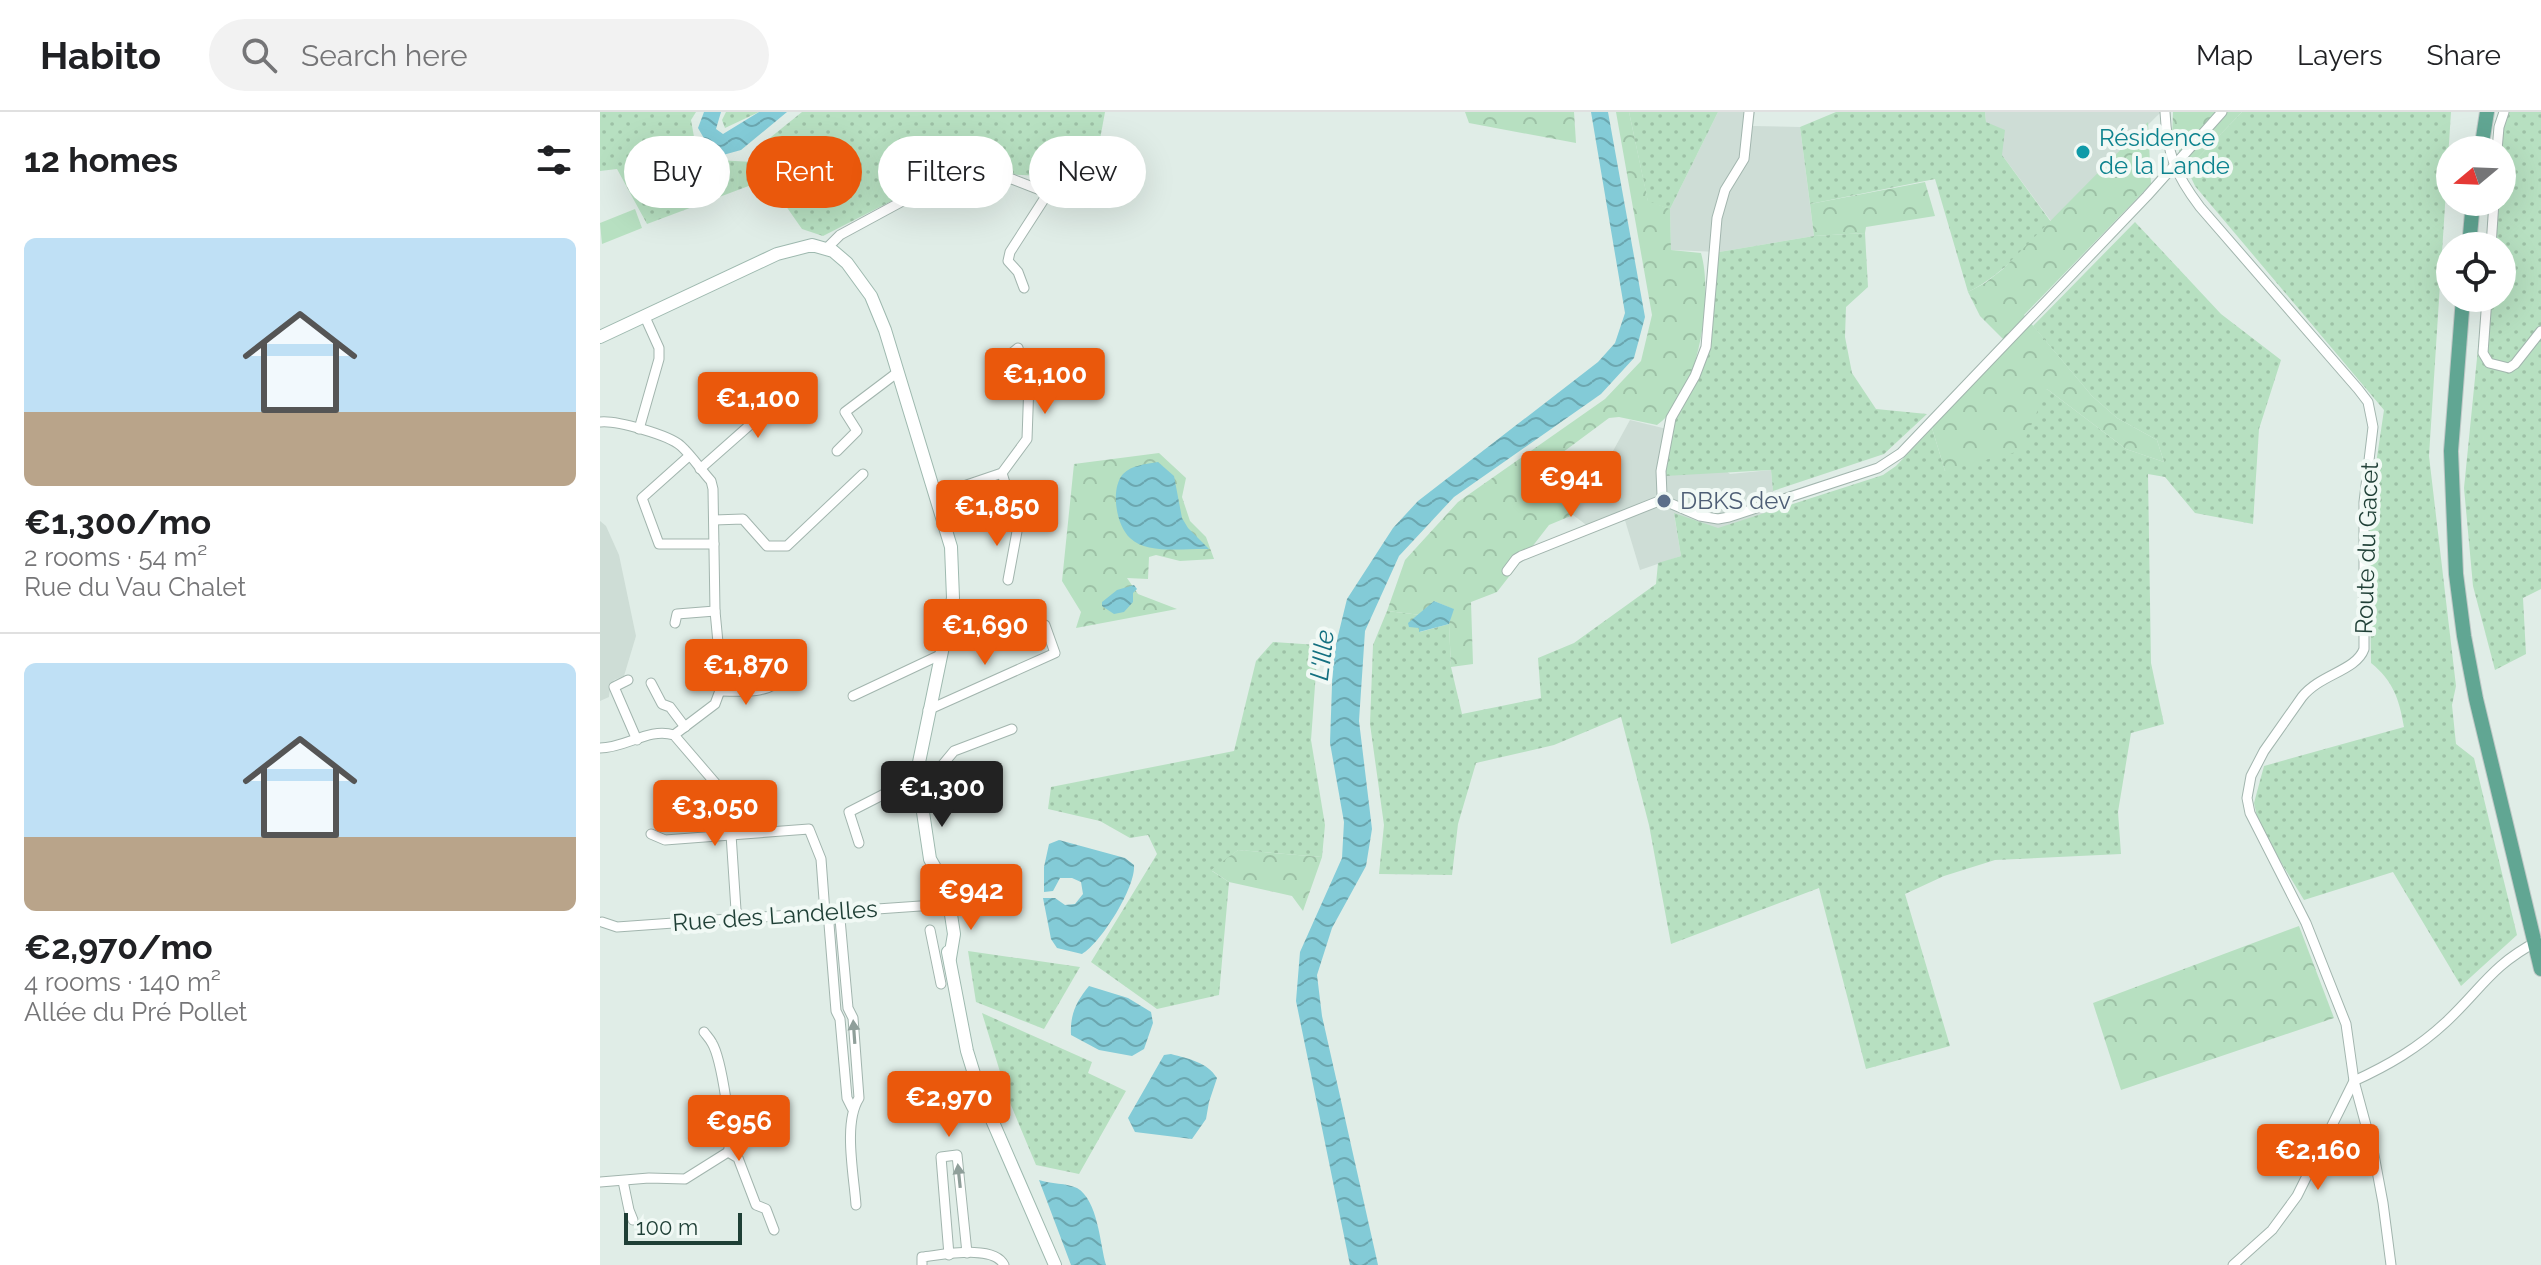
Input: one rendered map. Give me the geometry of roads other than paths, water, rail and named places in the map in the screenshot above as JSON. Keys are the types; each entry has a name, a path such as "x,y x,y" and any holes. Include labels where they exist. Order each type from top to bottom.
{"main road":[{"path":"2478,112 2479,136"},
{"path":"2482,136 2487,112"},
{"path":"2462,312 2451,451 2456,574 2476,699 2538,941 2541,969"}],"street":[{"path":"1664,499 1661,471 1667,428 1695,376 1706,347 1718,212 1725,190 1744,159 1749,112"},
{"name":"Route du Gacet","path":"2165,112 2173,164 2200,207 2358,389 2372,414 2364,502 2364,649 2355,664 2309,687 2257,764 2247,798 2255,827 2306,923 2346,1024 2354,1081 2376,1167 2391,1265"},
{"path":"1507,571 1521,556 1664,499 1700,516 1718,519 1878,468 1890,461 2147,196 2222,112"},
{"path":"2498,136 2504,112"},
{"path":"827,248 840,235 923,192 961,190 998,180 1020,180 1048,193 1010,252 1008,261 1018,272 1024,288"},
{"path":"600,337 777,254 807,246 827,248 847,263 871,296 882,321 951,547 953,598 928,710 917,778 928,849 947,889 945,904 954,934 950,958 967,1051 979,1090 1055,1265"},
{"path":"2486,312 2483,353 2489,363 2509,368 2541,331"},
{"path":"639,429 659,354 645,317"},
{"path":"937,495 1002,473 1028,436 1029,389 1018,348 1002,361"},
{"path":"837,451 857,431 845,412 898,372"},
{"path":"700,469 786,393"},
{"path":"600,422 639,429 679,444 711,481 713,489 715,611 721,691 715,704 674,735"},
{"path":"689,456 642,498 659,544 714,544"},
{"path":"1002,473 1018,526 1008,580"},
{"path":"714,520 743,519 767,546 787,546 863,474"},
{"path":"675,623 677,614 715,611"},
{"path":"928,710 1055,653 1045,625"},
{"path":"853,696 940,655"},
{"path":"628,680 614,687 637,740"},
{"path":"651,683 662,704 670,707 685,727"},
{"path":"721,691 765,687"},
{"path":"859,843 849,812 939,769 954,751 1012,729"},
{"path":"600,748 619,747 654,733 674,735 727,797 736,910 739,915"},
{"path":"651,834 665,840 809,829 821,859 830,913 836,1011 840,1019 847,1098 852,1108"},
{"name":"Rue des Landelles","path":"602,922 617,927 732,919 739,915 746,918 945,904"},
{"path":"830,913 840,919 848,1008 853,1018 859,1098 852,1108 850,1122 856,1205"},
{"path":"930,930 941,984"},
{"path":"2233,1265 2272,1230 2297,1196 2354,1081 2388,1066 2424,1042 2501,963 2538,941"},
{"path":"937,963 950,958"},
{"path":"836,1011 848,1008"},
{"path":"600,1182 685,1179 728,1152 731,1138 726,1100 713,1044 704,1032"},
{"path":"728,1152 738,1158 756,1205 766,1209 774,1230"},
{"path":"949,1255 941,1157 957,1155 967,1253"},
{"path":"623,1181 633,1220"},
{"path":"922,1265 922,1257 967,1253 992,1253 1004,1265"}],"water":[{"path":"704,112 721,112 716,129 723,134 759,112 787,112 758,136 746,136 746,146 730,153 730,136 703,136 698,128"},
{"path":"1591,112 1608,112 1645,317 1634,358 1601,394 1454,497 1399,556 1365,631 1359,721 1372,829 1366,866 1332,928 1317,975 1322,1016 1378,1265 1350,1265 1296,1001 1300,952 1342,858 1344,822 1330,743 1333,656 1347,599 1393,528 1418,501 1598,362 1615,343 1625,313"},
{"path":"1158,462 1174,476 1182,518 1209,549 1146,547 1125,532 1116,507 1119,481 1123,474 1139,465"},
{"path":"1134,585 1137,589 1133,593 1133,602 1124,612 1114,614 1102,606 1102,602 1117,590"},
{"path":"1434,601 1454,609 1449,624 1419,632 1419,628 1409,627 1408,623"},
{"path":"1059,840 1125,858 1134,865 1129,887 1116,914 1098,939 1082,954 1057,948 1051,939 1043,898 1055,898 1065,905 1075,904 1083,894 1081,882 1072,878 1060,878 1053,891 1044,892 1044,867 1049,844"},
{"path":"1089,986 1128,998 1151,1012 1153,1023 1144,1049 1132,1056 1099,1050 1071,1035 1075,1009"},
{"path":"1171,1054 1203,1065 1217,1078 1206,1119 1192,1139 1135,1132 1128,1118 1164,1055"},
{"path":"1039,1180 1073,1186 1084,1194 1094,1212 1106,1265 1071,1265"}],"place":[{"name":"Résidence de la Lande","path":"2083,152"},
{"name":"DBKS dev","path":"1664,501"}],"water label":[{"name":"L'Ille","path":"1322,655"}]}
